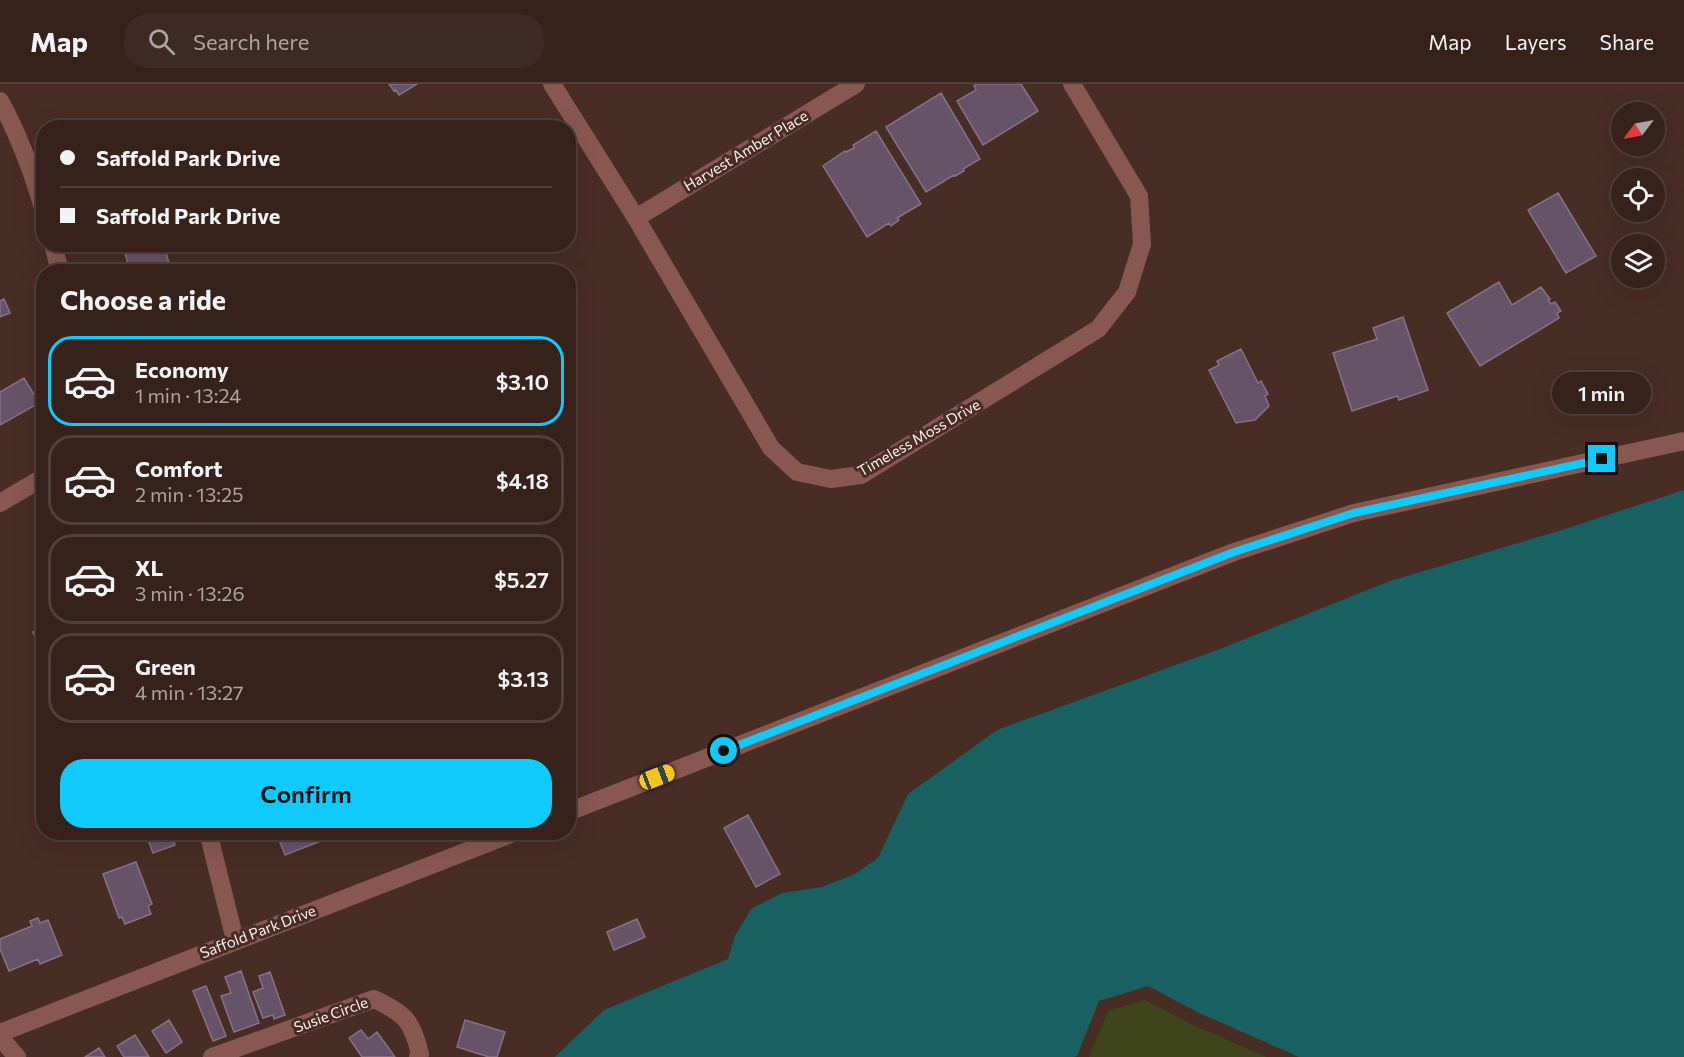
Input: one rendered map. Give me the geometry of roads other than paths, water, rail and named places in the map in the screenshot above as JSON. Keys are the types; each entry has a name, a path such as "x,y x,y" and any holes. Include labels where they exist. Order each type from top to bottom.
{"street":[{"name":"Timeless Moss Drive","path":"552,84 575,120"},
{"name":"Harvest Amber Place","path":"636,218 856,84"},
{"name":"Timeless Moss Drive","path":"576,122 636,218 771,448 797,472 831,479 861,475 1098,329 1127,292 1142,244 1139,196 1072,84"},
{"path":"0,101 12,121 36,187"},
{"path":"576,809 1234,552 1354,513 1684,441"},
{"path":"0,503 36,482"},
{"path":"210,840 236,940"},
{"name":"Saffold Park Drive","path":"0,1035 236,940 496,840"},
{"name":"Susie Circle","path":"212,1057 374,999 398,1010 414,1031 420,1053 418,1057"},
{"path":"0,1035 17,1057"}],"water":[{"path":"1684,490 1684,1057 1299,1057 1199,1013 1148,986 1099,1001 1077,1056 1074,1057 555,1057 604,1010 728,959 735,936 751,909 782,893 822,887 853,875 878,858 908,794 997,730 1220,649 1390,581 1562,530"}]}
